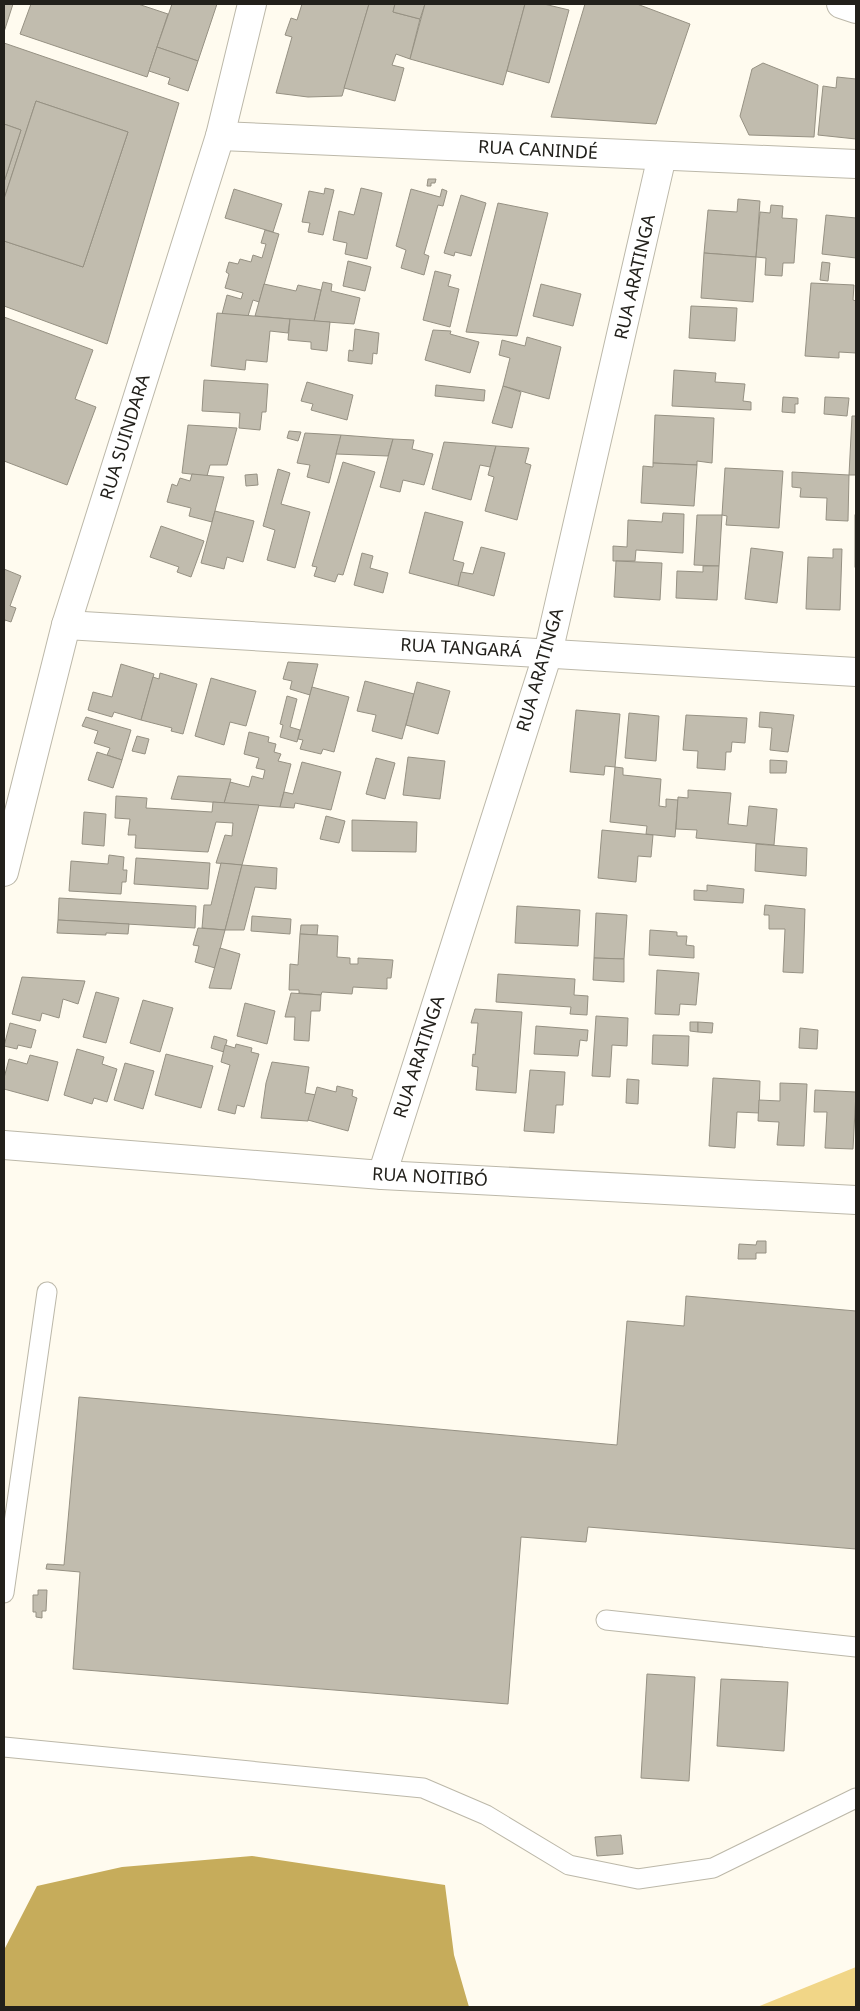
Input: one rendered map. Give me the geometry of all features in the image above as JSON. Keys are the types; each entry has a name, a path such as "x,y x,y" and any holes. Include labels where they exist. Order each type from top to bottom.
{"main road":[{"name":"RUA SUINDARA","path":"4,872 66,625 220,136 252,4"},
{"path":"841,4 856,9"},
{"name":"RUA CANINDÉ","path":"220,136 856,164"},
{"name":"RUA ARATINGA","path":"382,1175 548,652 662,156"},
{"name":"RUA TANGARÁ","path":"66,625 548,652 856,672"},
{"name":"RUA NOITIBÓ","path":"4,1145 382,1175 856,1200"}],"lane":[{"path":"4,1593 47,1292"},
{"path":"606,1620 856,1647"},
{"path":"4,1747 423,1788 486,1815 569,1866 638,1879 713,1868 856,1798"}],"shaded area":[{"path":"252,1856 445,1885 454,1955 469,2007 4,2007 4,1950 37,1886 122,1867"},
{"path":"856,1967 856,2007 757,2007"}],"building":[{"path":"4,4 13,4 4,32"},
{"path":"31,4 138,4 168,14 147,77 20,34"},
{"path":"172,4 217,4 198,61 157,47"},
{"path":"302,4 369,4 342,96 308,97 276,93 292,37 285,35 291,18 297,20"},
{"path":"369,4 395,4 393,12 420,19 410,59 396,54 392,65 404,68 395,101 344,88"},
{"path":"395,4 425,4 420,19 393,12"},
{"path":"425,4 525,4 503,85 410,59"},
{"path":"525,4 544,4 569,10 549,83 507,71"},
{"path":"585,4 637,4 690,24 656,124 551,117"},
{"path":"4,43 179,103 107,344 4,306 4,241 83,267 128,132 36,101 4,199 4,182 21,130 4,124"},
{"path":"157,47 198,61 188,91 168,84 170,78 149,71"},
{"path":"763,63 818,85 814,137 749,135 740,116 752,69"},
{"path":"837,77 856,79 856,139 818,135 823,86 836,88"},
{"path":"36,101 128,132 83,267 4,241 4,199"},
{"path":"4,124 21,130 4,182"},
{"path":"428,179 436,179 435,183 427,186"},
{"path":"325,188 334,190 323,235 308,232 310,223 302,222 309,191 324,194"},
{"path":"361,188 382,193 367,259 345,254 347,243 333,240 339,211 354,215"},
{"path":"234,189 282,204 273,232 225,218"},
{"path":"411,189 440,197 442,189 447,191 443,206 438,205 424,254 429,256 424,275 401,268 406,250 396,246"},
{"path":"461,195 486,203 471,256 455,252 454,256 444,253"},
{"path":"738,199 760,201 756,257 704,253 708,210 737,212"},
{"path":"498,203 548,213 517,336 466,332"},
{"path":"771,205 783,206 782,218 797,219 794,263 783,263 782,276 765,275 766,258 756,257 760,212 770,213"},
{"path":"826,215 856,218 856,258 822,254"},
{"path":"265,230 279,234 259,302 253,300 248,316 222,314 227,295 241,299 243,293 225,288 229,274 226,272 229,262 238,264 240,259 251,262 253,255 262,258 266,244 261,243"},
{"path":"704,253 756,257 753,302 701,298"},
{"path":"348,261 371,267 365,291 343,286"},
{"path":"822,262 830,263 828,281 820,280"},
{"path":"435,271 451,275 448,286 459,289 450,327 423,320"},
{"path":"323,282 332,284 331,291 360,298 354,324 314,321"},
{"path":"811,283 854,285 853,300 856,301 856,353 839,352 839,358 805,356"},
{"path":"264,284 296,291 298,285 321,290 314,321 255,316"},
{"path":"541,284 581,294 573,326 533,316"},
{"path":"691,306 737,308 735,341 689,338"},
{"path":"217,313 290,319 288,333 270,331 267,362 246,360 245,370 211,366"},
{"path":"4,317 93,350 75,399 96,407 67,485 4,461"},
{"path":"290,319 330,322 327,351 311,349 311,342 288,340"},
{"path":"355,329 379,333 377,354 373,353 372,364 348,361 349,350 353,351"},
{"path":"433,330 451,331 450,334 479,342 470,373 425,360"},
{"path":"527,337 561,347 549,399 503,386 510,358 499,355 502,340 525,346"},
{"path":"674,370 716,373 715,382 745,384 743,401 751,402 751,410 672,406"},
{"path":"204,380 268,384 266,412 262,412 260,430 239,428 240,413 202,411"},
{"path":"307,382 353,395 347,420 311,410 313,404 301,401"},
{"path":"436,385 485,390 484,401 435,396"},
{"path":"503,386 521,392 512,428 492,423"},
{"path":"783,397 798,398 798,404 795,404 795,413 782,412"},
{"path":"825,397 849,398 847,416 824,414"},
{"path":"655,415 714,418 712,463 697,461 697,465 653,463"},
{"path":"852,416 856,416 856,475 849,475"},
{"path":"188,425 237,428 227,465 210,465 207,476 182,473"},
{"path":"289,431 301,432 298,441 287,438"},
{"path":"305,433 341,435 329,483 307,477 310,465 297,463"},
{"path":"341,435 393,439 388,456 336,454"},
{"path":"393,439 414,440 412,449 433,454 424,485 403,480 400,492 380,487"},
{"path":"444,442 496,446 490,467 480,465 471,500 432,489"},
{"path":"496,446 529,448 525,463 531,465 517,520 485,511 494,477 488,475"},
{"path":"343,462 375,472 343,575 338,574 335,582 314,576 317,567 312,566"},
{"path":"653,463 697,465 694,506 641,503 643,466 653,467"},
{"path":"725,468 783,471 779,528 726,525 727,516 722,515"},
{"path":"278,469 290,473 281,504 310,512 295,568 267,560 275,530 263,526"},
{"path":"792,472 849,475 848,521 826,520 827,498 800,497 801,488 792,487"},
{"path":"192,474 224,477 212,522 189,516 191,508 167,502 172,484 177,486 180,478 190,481"},
{"path":"257,474 258,485 246,486 245,475"},
{"path":"215,511 254,521 243,562 227,557 224,569 201,563"},
{"path":"425,512 463,522 453,560 464,563 458,586 409,573"},
{"path":"663,513 684,514 683,553 636,550 635,561 613,561 613,546 627,547 628,520 662,522"},
{"path":"697,515 722,515 719,566 694,565"},
{"path":"856,515 856,567 855,567"},
{"path":"161,526 204,541 191,577 177,572 179,567 150,557"},
{"path":"481,547 505,553 494,596 458,586 461,572 473,574"},
{"path":"751,548 783,552 777,603 745,599"},
{"path":"833,549 842,549 840,610 806,609 808,557 833,558"},
{"path":"362,553 373,556 370,568 388,573 383,593 354,585"},
{"path":"616,561 662,563 660,600 614,597"},
{"path":"703,566 719,566 717,600 676,598 677,571 703,572"},
{"path":"4,569 21,576 10,606 16,608 11,622 5,620 4,624"},
{"path":"288,662 318,664 310,695 290,689 292,681 283,679"},
{"path":"121,664 154,674 141,720 114,712 112,717 88,710 93,692 112,697"},
{"path":"160,673 197,684 183,734 171,731 172,728 141,720 153,677 159,679"},
{"path":"211,678 256,691 246,726 230,722 224,745 195,736"},
{"path":"365,681 414,694 402,739 372,731 376,715 357,711"},
{"path":"417,682 450,691 438,734 406,725"},
{"path":"312,687 349,697 334,752 323,749 321,754 300,749 303,740 298,739"},
{"path":"287,696 297,699 290,727 300,730 297,742 280,737 283,725 280,724"},
{"path":"576,710 620,714 615,767 605,766 604,775 570,772"},
{"path":"760,712 794,715 788,752 770,750 772,728 759,727"},
{"path":"629,713 659,716 656,761 625,758"},
{"path":"686,715 747,718 745,743 732,742 731,752 726,752 725,770 697,768 698,751 683,750"},
{"path":"86,717 131,730 122,760 107,755 110,748 94,743 98,731 82,726"},
{"path":"249,732 269,737 268,742 276,744 274,752 281,754 278,761 291,764 280,807 224,803 230,782 249,787 252,776 263,779 265,770 256,768 259,758 244,754"},
{"path":"137,736 149,739 145,754 132,751"},
{"path":"97,752 122,760 113,788 88,780"},
{"path":"408,757 445,761 440,799 403,795"},
{"path":"376,758 395,763 385,799 366,794"},
{"path":"770,760 787,761 786,773 770,773"},
{"path":"302,762 341,772 331,810 295,803 294,808 280,807 284,792 293,794"},
{"path":"615,767 623,768 623,775 661,779 659,806 666,807 666,799 678,800 675,837 646,834 647,826 610,822"},
{"path":"178,776 231,779 224,803 171,799"},
{"path":"688,790 731,793 728,824 747,826 749,806 777,809 774,845 696,838 697,830 676,829 678,797 688,798"},
{"path":"116,796 147,798 146,808 212,812 213,802 259,805 242,865 216,863 225,835 232,836 233,823 216,822 208,852 135,848 136,835 128,835 130,819 115,818"},
{"path":"84,812 106,814 104,846 82,844"},
{"path":"326,816 345,821 339,843 320,839"},
{"path":"352,820 417,822 416,852 352,851"},
{"path":"602,830 653,835 651,857 638,856 636,882 598,878"},
{"path":"756,844 807,848 806,876 755,871"},
{"path":"109,855 124,857 123,870 127,870 126,882 122,882 121,894 69,891 71,861 108,864"},
{"path":"136,858 210,863 208,889 134,884"},
{"path":"221,863 242,865 225,930 202,928 204,905 211,905"},
{"path":"242,865 277,868 276,889 255,887 244,930 225,930"},
{"path":"707,885 744,889 743,903 694,900 694,890 707,891"},
{"path":"59,898 196,906 195,928 58,920"},
{"path":"765,905 805,909 803,973 783,972 785,929 769,929 769,915 764,915"},
{"path":"517,906 580,910 578,946 515,943"},
{"path":"596,913 627,915 624,959 594,958"},
{"path":"252,916 291,919 290,934 251,931"},
{"path":"58,920 129,924 128,934 57,933"},
{"path":"301,925 318,925 317,935 300,934"},
{"path":"198,928 225,930 215,968 195,962 199,946 193,945"},
{"path":"650,930 677,932 677,936 687,936 686,945 694,946 694,958 649,955"},
{"path":"300,934 338,936 337,957 350,958 350,964 358,964 358,958 393,960 391,978 387,978 387,989 353,987 352,994 322,992 321,995 299,993 299,990 289,990 290,964 298,965"},
{"path":"220,948 240,954 231,989 209,988"},
{"path":"594,958 624,959 624,982 593,980"},
{"path":"657,970 699,973 696,1005 680,1004 679,1015 655,1014"},
{"path":"498,974 575,979 574,995 588,996 587,1015 570,1014 571,1007 496,1002"},
{"path":"22,977 85,981 78,1004 63,999 59,1018 42,1013 40,1021 12,1014"},
{"path":"96,992 119,998 106,1043 83,1037"},
{"path":"291,993 321,995 320,1011 311,1011 309,1041 294,1040 295,1017 285,1017"},
{"path":"143,1000 173,1008 160,1052 130,1043"},
{"path":"245,1003 275,1011 267,1044 237,1036"},
{"path":"475,1009 522,1012 516,1093 476,1090 478,1067 472,1066 478,1023 471,1023"},
{"path":"596,1016 628,1018 627,1046 612,1045 610,1077 592,1076"},
{"path":"690,1022 698,1022 698,1032 690,1031"},
{"path":"698,1022 713,1023 712,1033 698,1032"},
{"path":"10,1023 36,1030 31,1048 18,1045 17,1049 4,1046"},
{"path":"536,1026 588,1030 587,1041 580,1040 578,1056 534,1054"},
{"path":"800,1028 818,1030 817,1049 799,1048"},
{"path":"653,1035 689,1036 688,1066 652,1064"},
{"path":"214,1036 227,1040 224,1052 211,1048"},
{"path":"236,1044 252,1048 251,1052 259,1054 244,1107 237,1105 235,1114 218,1110 230,1065 221,1062 225,1045 235,1048"},
{"path":"77,1049 104,1057 102,1064 117,1069 107,1102 94,1098 92,1104 64,1095"},
{"path":"166,1054 213,1066 201,1108 155,1095"},
{"path":"30,1055 58,1062 48,1101 4,1089 4,1078 9,1059 27,1064"},
{"path":"272,1062 309,1067 305,1093 316,1095 308,1121 261,1118 266,1083"},
{"path":"125,1063 154,1071 143,1109 114,1100"},
{"path":"530,1070 565,1072 563,1105 556,1105 554,1133 524,1131"},
{"path":"713,1078 760,1081 759,1113 737,1112 735,1148 709,1146"},
{"path":"627,1079 639,1080 638,1104 626,1103"},
{"path":"780,1083 807,1084 804,1146 777,1145 779,1122 758,1121 759,1100 780,1101"},
{"path":"337,1086 353,1090 352,1096 357,1098 348,1131 308,1120 317,1087 336,1092"},
{"path":"815,1090 856,1092 853,1149 825,1148 827,1112 814,1112"},
{"path":"757,1241 766,1241 766,1253 756,1253 756,1259 738,1259 739,1244 756,1245"},
{"path":"686,1296 856,1311 856,1549 588,1527 586,1542 521,1537 508,1704 73,1669 80,1572 46,1569 47,1564 64,1565 79,1397 617,1445 627,1321 684,1326"},
{"path":"38,1590 47,1590 46,1611 42,1611 42,1618 36,1617 36,1612 33,1612 33,1595 38,1595"},
{"path":"647,1674 695,1677 689,1781 641,1778"},
{"path":"721,1679 788,1682 784,1751 717,1746"},
{"path":"621,1835 623,1854 597,1856 595,1837"}]}
